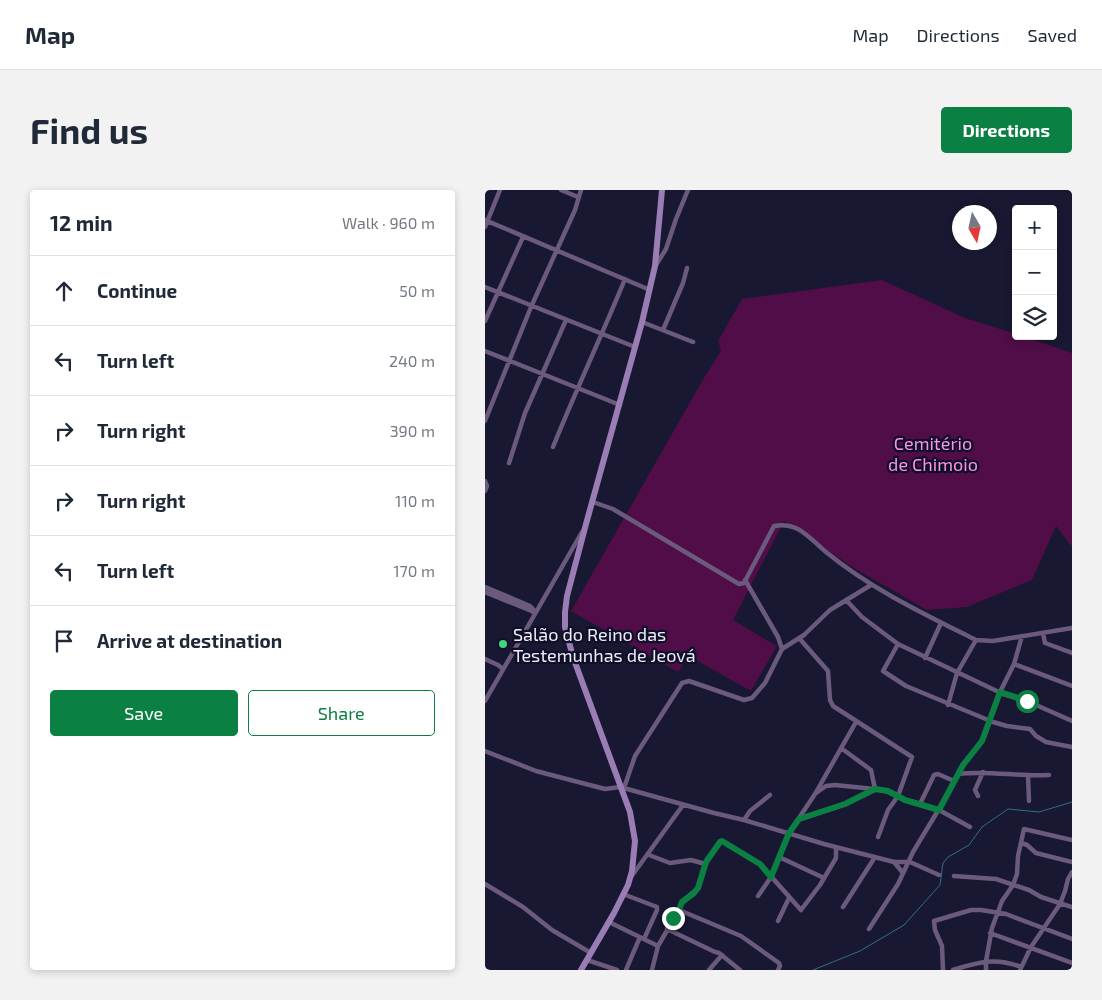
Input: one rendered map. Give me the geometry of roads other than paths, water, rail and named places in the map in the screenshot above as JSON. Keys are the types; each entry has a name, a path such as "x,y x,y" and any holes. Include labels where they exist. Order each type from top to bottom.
{"street":[{"path":"485,227 500,190"},
{"path":"561,190 578,197"},
{"path":"485,421 531,307 575,210 581,190"},
{"path":"630,879 635,841 630,812 573,657 565,627 565,618 567,596 650,290 655,266 662,190"},
{"path":"655,266 666,249 676,219 689,190"},
{"path":"486,221 650,290"},
{"path":"485,321 523,236"},
{"path":"663,330 683,283 687,268"},
{"path":"553,446 577,388 603,334 625,279"},
{"path":"485,287 635,347"},
{"path":"509,463 525,413 566,320"},
{"path":"642,322 693,342"},
{"path":"485,351 620,405"},
{"path":"485,481 487,486 485,491"},
{"path":"593,502 613,508 739,584 742,584 745,580 774,526 786,524 799,529 871,585 975,640 993,641 1072,628"},
{"path":"485,701 487,693 503,669 586,524"},
{"path":"745,580 778,637 782,649"},
{"path":"622,787 635,756 682,683 689,681 748,700 765,682 782,649 815,626 830,610 871,585"},
{"path":"485,587 530,606 534,612"},
{"path":"485,592 534,612"},
{"path":"846,600 863,617 898,644 1000,692 1072,720"},
{"path":"925,658 941,623"},
{"path":"1043,633 1045,643 1072,653"},
{"path":"869,929 898,884 913,852 939,810 966,760 982,741 1000,692 1014,664 1022,636"},
{"path":"799,638 828,670 831,704 912,757 898,796 887,810 878,837"},
{"path":"948,704 957,673 975,640"},
{"path":"898,644 883,672 901,684 1007,726 1030,729 1035,736 1051,744 1072,747"},
{"path":"485,659 499,665 503,669"},
{"path":"1014,664 1072,686"},
{"path":"758,896 771,877 789,833 815,794 856,722"},
{"path":"841,748 871,770 875,789"},
{"path":"485,751 535,771 605,788 622,787 894,862 909,862 939,875"},
{"path":"958,774 983,772 1049,776"},
{"path":"978,796 975,790 983,772"},
{"path":"920,804 936,774 954,781"},
{"path":"1028,776 1029,801"},
{"path":"815,794 830,786 888,791 939,810 970,827"},
{"path":"799,819 845,804 875,789"},
{"path":"745,820 750,811 770,795"},
{"path":"581,970 609,922 630,879 683,805"},
{"path":"986,970 991,933 997,913 1013,886 1019,868 1018,856 1023,830 1025,828 1072,840"},
{"path":"652,970 658,946 667,929 682,902 698,888 705,864 720,842 722,841 760,864 799,909 802,909 824,878 836,858 837,847"},
{"path":"1021,843 1036,852 1072,862"},
{"path":"649,855 669,863 691,860 705,864"},
{"path":"779,857 824,878"},
{"path":"843,907 875,857"},
{"path":"894,862 903,873"},
{"path":"957,969 986,961 1001,961 1021,968 1031,947 1060,904 1072,872"},
{"path":"954,876 996,879 1072,907"},
{"path":"485,884 523,907 552,930 591,953"},
{"path":"623,894 657,907 626,970"},
{"path":"778,921 789,898"},
{"path":"679,910 741,936 779,963 778,970"},
{"path":"943,970 942,946 933,924 935,920 977,910 997,913 1072,939"},
{"path":"609,922 658,946"},
{"path":"667,929 722,955 740,970"},
{"path":"991,933 1072,964 1070,970"},
{"path":"709,970 722,955"},
{"path":"587,960 617,970"}],"waterway":[{"path":"813,970 860,951 904,925 940,885 943,863 948,857 969,845 982,827 1008,809 1039,812 1072,802"}],"place":[{"name":"Salão do Reino das Testemunhas de Jeová","path":"503,644"}],"park label":[{"name":"Cemitério de Chimoio","path":"933,453"}]}
